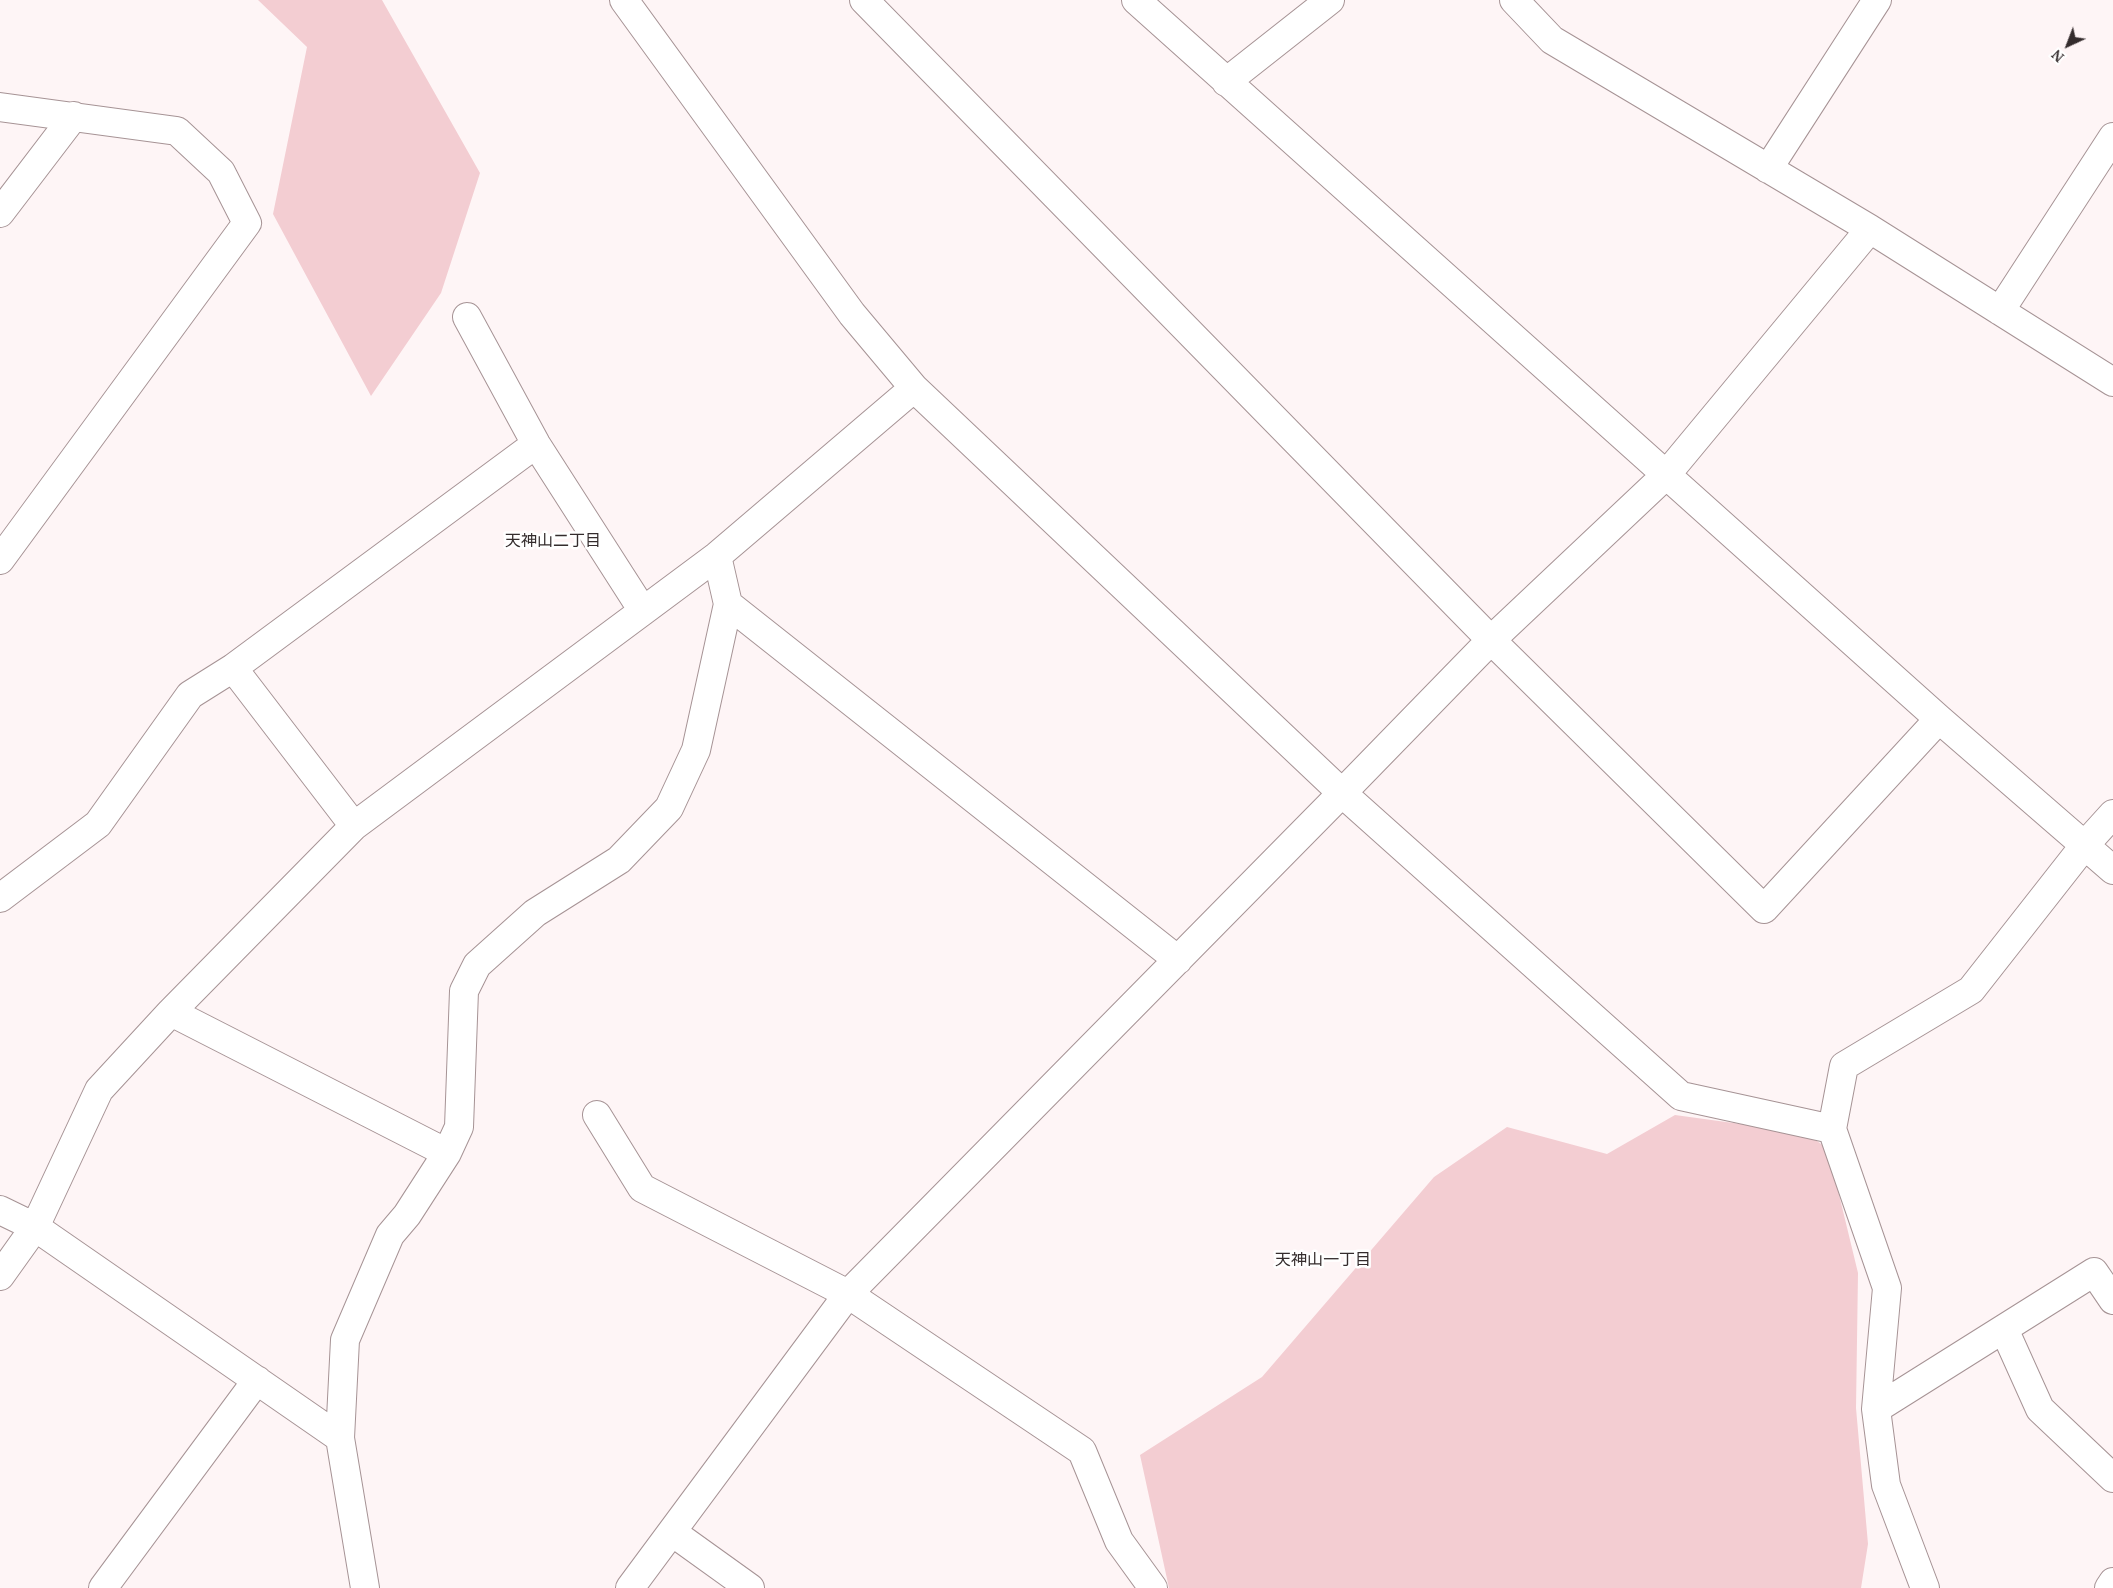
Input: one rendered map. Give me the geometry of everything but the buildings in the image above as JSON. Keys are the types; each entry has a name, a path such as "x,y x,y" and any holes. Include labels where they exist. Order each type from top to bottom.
{"street":[{"path":"624,0 852,314 914,388 1342,793 1681,1096 1832,1129"},
{"path":"864,0 1491,640 1764,909 1939,719"},
{"path":"1136,0 1939,719 2113,870"},
{"path":"1226,82 1330,0"},
{"path":"1514,0 1552,40 1870,229 2113,382"},
{"path":"1768,169 1877,0"},
{"path":"0,107 177,131 221,172 247,224 0,560"},
{"path":"0,213 74,116"},
{"path":"2000,311 2113,137"},
{"path":"630,1588 848,1294 1491,640 1666,475 1870,229"},
{"path":"467,317 536,444 643,611"},
{"path":"0,1276 35,1228 99,1090 171,1012 354,826 717,556 914,388"},
{"path":"0,898 98,824 190,695 233,668 536,444"},
{"path":"365,1588 340,1438 345,1340 390,1236 407,1215 447,1153 459,1127 464,991 477,965 535,913 619,860 669,808 696,750 728,604 717,556"},
{"path":"728,604 1178,960"},
{"path":"233,668 354,826"},
{"path":"1925,1588 1886,1485 1876,1409 1887,1288 1832,1129 1844,1066 1971,990 2084,846 2113,814"},
{"path":"171,1012 447,1153"},
{"path":"597,1115 642,1188 848,1294 1082,1451 1119,1541 1153,1588"},
{"path":"0,1210 35,1228 340,1438"},
{"path":"1876,1409 2094,1272 2113,1300"},
{"path":"2004,1329 2040,1409 2113,1478"},
{"path":"103,1588 257,1380"},
{"path":"672,1532 750,1588"},
{"path":"2108,1588 2113,1582"}],"shaded area":[{"path":"258,0 382,0 480,173 441,293 371,396 273,214 307,47"},
{"path":"1675,1115 1806,1133 1828,1149 1858,1273 1856,1408 1868,1544 1861,1588 1169,1588 1140,1455 1262,1377 1434,1177 1507,1127 1607,1154"}],"district":[{"name":"天神山二丁目","path":"553,541"},
{"name":"天神山一丁目","path":"1323,1260"}]}
